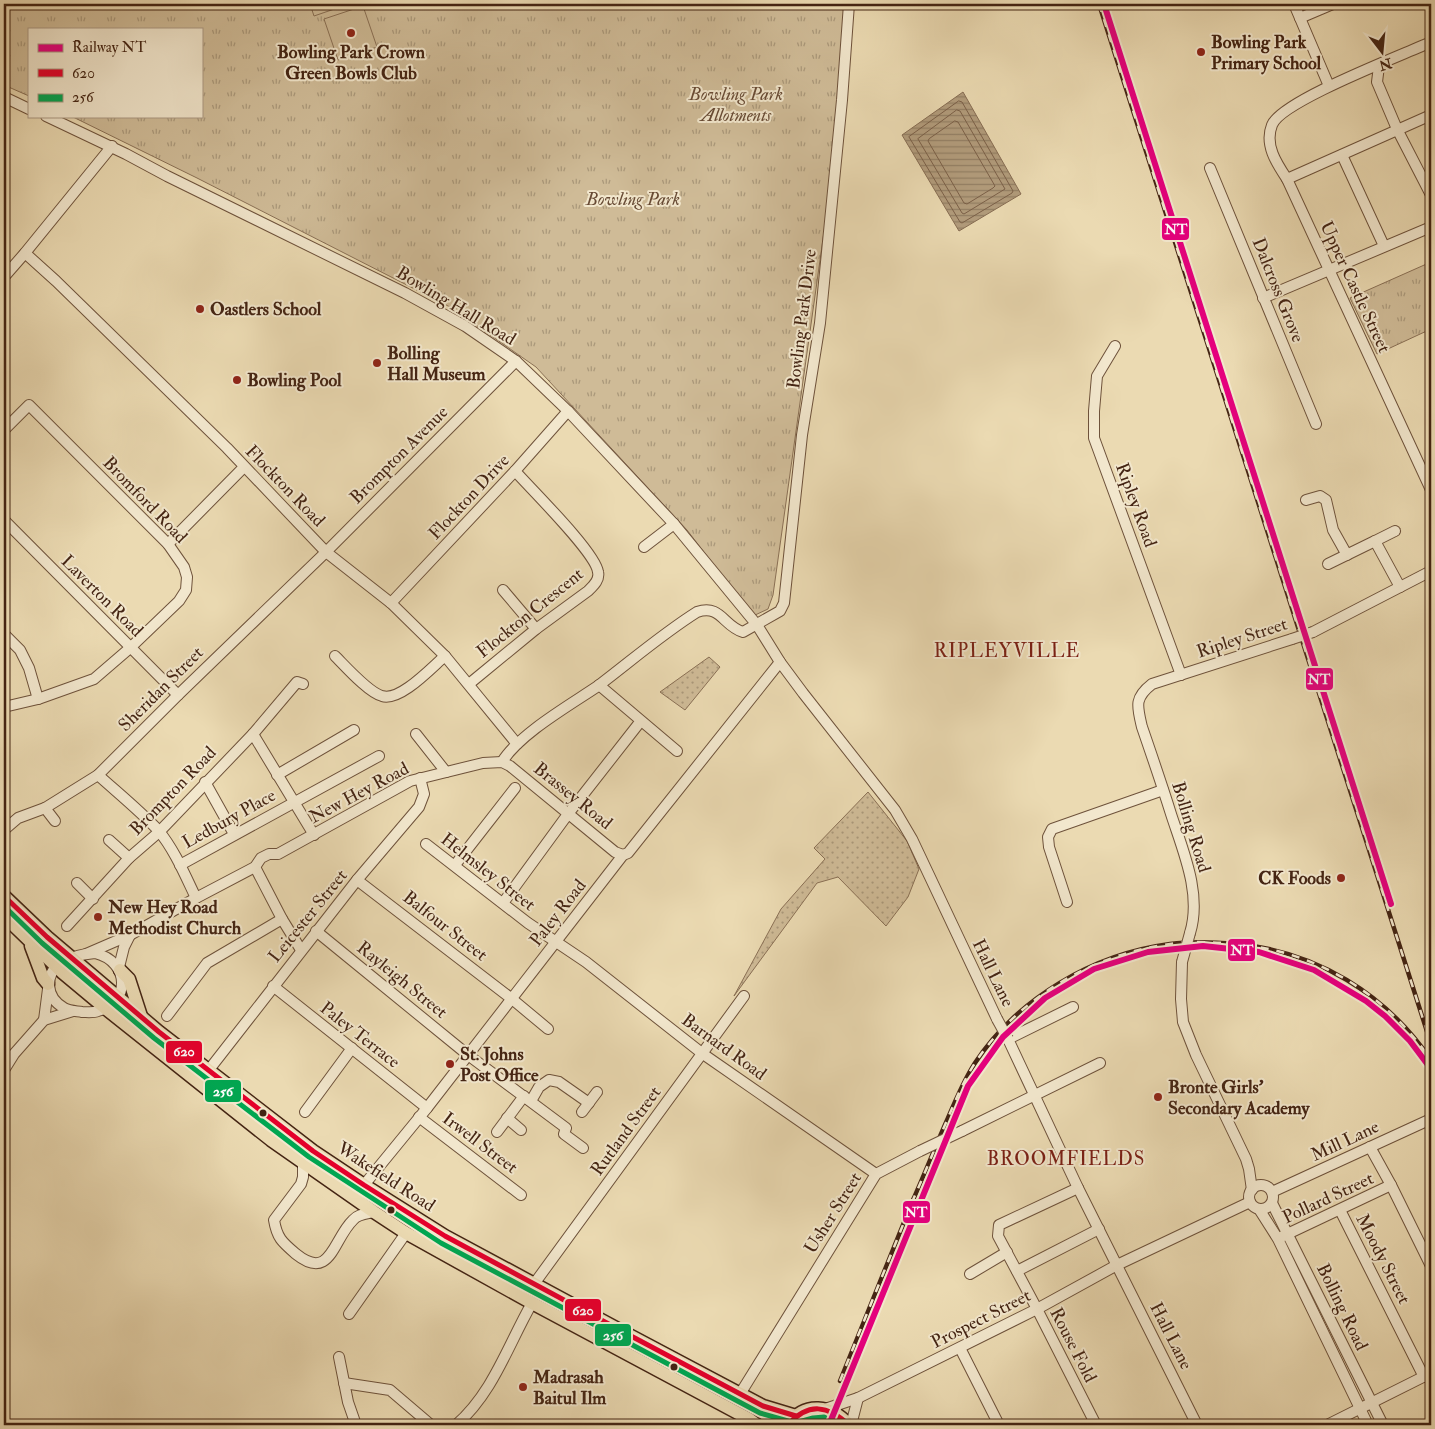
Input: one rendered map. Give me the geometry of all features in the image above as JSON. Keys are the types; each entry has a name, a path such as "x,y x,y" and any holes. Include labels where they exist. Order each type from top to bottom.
{"main road":[{"name":"Wakefield Road","path":"4,896 71,958 208,1071 313,1151 364,1185 445,1236 792,1420"},
{"name":"Wakefield Road","path":"4,916 56,967 105,1008 271,1140 374,1212 532,1304 757,1425"},
{"path":"28,940 36,957 42,978 48,986"},
{"path":"119,968 129,979 142,1018"},
{"path":"792,1420 808,1410 825,1409 840,1415 850,1425"}],"street":[{"name":"Bowling Park Drive","path":"757,625 780,611 784,603 802,435 820,323 842,100 849,4"},
{"path":"1294,4 1329,86"},
{"path":"1300,18 1333,4"},
{"name":"Upper Castle Street","path":"1431,42 1329,86 1295,104 1282,113 1272,125 1270,141 1275,161 1287,179 1431,490"},
{"path":"1379,66 1378,82 1397,129 1431,195"},
{"path":"4,97 28,108"},
{"path":"1287,179 1431,115"},
{"name":"Bowling Hall Road","path":"50,118 112,146 166,176 405,293 465,326 516,361 568,411 674,524 757,625 780,662"},
{"path":"4,276 112,146"},
{"path":"1342,155 1384,246"},
{"name":"Dalcross Grove","path":"1210,168 1316,424"},
{"path":"1263,298 1431,227"},
{"name":"Flockton Road","path":"25,253 56,281 244,467 326,552 391,603 445,656 517,744"},
{"name":"Ripley Road","path":"1115,346 1097,376 1094,438 1181,675"},
{"name":"Brompton Avenue","path":"326,552 516,361"},
{"name":"Bromford Road","path":"4,430 29,405 168,544 184,567 186,577 186,590 179,601 94,680 38,699 4,707"},
{"name":"Flockton Drive","path":"391,603 515,472 568,411"},
{"path":"168,544 244,467"},
{"name":"Flockton Crescent","path":"469,684 536,629 588,591 596,584 599,573 595,562 581,544 515,472"},
{"path":"1306,500 1320,496 1326,500 1333,530 1347,555"},
{"name":"Laverton Road","path":"4,520 178,694"},
{"path":"644,547 674,524"},
{"path":"1328,564 1394,531"},
{"path":"1375,541 1400,588"},
{"name":"Sheridan Street","path":"4,830 18,818 45,808 98,775 178,694 326,552"},
{"name":"Ripley Street","path":"1142,692 1152,684 1313,632 1431,571"},
{"path":"503,590 536,629"},
{"path":"502,762 517,744 697,612 706,609 712,610 721,615 735,629 744,632 757,625"},
{"path":"4,634 20,650 29,668 38,699"},
{"path":"334,656 374,692 383,697 394,697 404,691 445,656"},
{"name":"Paley Road","path":"364,1185 428,1108 623,855 628,853 780,662"},
{"name":"Hall Lane","path":"780,662 895,810 912,839 1078,1188 1197,1425"},
{"name":"Brompton Road","path":"67,926 129,858 159,832 252,734 297,682 302,684"},
{"path":"599,685 640,722 677,751"},
{"name":"Bolling Road","path":"1142,692 1138,709 1142,727 1190,873 1193,916 1182,962 1181,999 1183,1022 1196,1055 1249,1169 1252,1190"},
{"path":"503,903 568,814 640,722"},
{"path":"277,775 354,730"},
{"path":"252,734 314,835"},
{"path":"416,734 446,772"},
{"name":"Ledbury Place","path":"180,864 380,756"},
{"name":"Brassey Road","path":"502,762 531,781 615,852 623,855"},
{"name":"New Hey Road","path":"56,967 71,958 86,954 130,935 255,867 261,858 269,854 278,854 401,786 420,778 483,763 502,762"},
{"path":"98,775 159,832 180,864 196,898"},
{"name":"Leicester Street","path":"208,1071 316,931 419,807 424,794 420,778"},
{"path":"205,782 234,834"},
{"path":"456,865 515,788"},
{"path":"1067,902 1049,848 1048,837 1052,829 1163,790"},
{"path":"45,808 55,820"},
{"path":"109,840 129,858"},
{"name":"Helmsley Street","path":"426,844 556,942"},
{"path":"255,867 282,920 301,950"},
{"name":"Balfour Street","path":"357,880 512,999 548,1029"},
{"path":"77,883 93,899"},
{"path":"167,1016 207,963 282,920"},
{"name":"Rayleigh Street","path":"316,931 468,1055 566,1128 564,1134 583,1148"},
{"path":"119,968 124,947 130,935"},
{"name":"Barnard Road","path":"556,942 586,962 703,1054 876,1174"},
{"path":"48,986 55,1001 65,1009 73,1011 98,1011 105,1008 117,997 122,984 122,975 114,962 102,955 86,954"},
{"path":"44,1020 48,986 56,967"},
{"name":"Paley Terrace","path":"273,986 428,1108"},
{"name":"Rutland Street","path":"534,1284 744,996"},
{"path":"1008,1039 1072,1007"},
{"path":"4,1070 14,1054 44,1020 73,1011"},
{"path":"305,1112 352,1048"},
{"name":"Usher Street","path":"740,1394 876,1174 1100,1063"},
{"path":"496,1132 507,1118 549,1080 559,1082 589,1103"},
{"path":"582,1112 597,1092"},
{"name":"Irwell Street","path":"420,1117 521,1195"},
{"path":"507,1118 520,1130"},
{"name":"Mill Lane","path":"1259,1209 1266,1208 1270,1194 1431,1119"},
{"path":"1370,1147 1431,1266"},
{"path":"304,1163 301,1184 281,1208 274,1220 276,1232 281,1242 305,1261 312,1264 326,1259 352,1220 360,1215 374,1212"},
{"name":"Bolling Road","path":"1249,1169 1270,1194 1283,1237 1368,1425"},
{"name":"Pollard Street","path":"1283,1237 1391,1185"},
{"name":"Mill Lane","path":"1252,1190 1258,1186 1270,1194"},
{"name":"Rouse Fold","path":"1078,1188 999,1225 998,1236 1096,1425"},
{"path":"1252,1190 1249,1196 1250,1202 1252,1206 1259,1209"},
{"path":"1117,1265 1250,1202"},
{"name":"Bolling Road","path":"1259,1209 1283,1237 1383,1425"},
{"name":"Moody Street","path":"1340,1210 1428,1375"},
{"path":"1017,1271 1099,1228"},
{"path":"349,1314 406,1232"},
{"path":"970,1274 1007,1252"},
{"name":"Prospect Street","path":"825,1409 858,1398 960,1348 1037,1309 1117,1265"},
{"path":"456,1425 482,1398 532,1304"},
{"path":"960,1348 999,1425"},
{"path":"339,1357 348,1402 356,1425"},
{"path":"1327,1425 1428,1375"},
{"path":"344,1383 390,1390 431,1425"},
{"path":"850,1425 858,1398"}],"green space":[{"name":"Bowling Park","path":"4,4 849,4 839,125 773,595 768,609 753,616 687,530 536,367 450,307 75,118 202,118 202,28 28,28 28,96 4,85"},
{"name":"Bowling Park Crown Green Bowls Club","path":"310,4 349,4 314,16"},
{"name":"Bowling Park Crown Green Bowls Club","path":"363,6 377,47 338,60 324,19"},
{"path":"1431,262 1431,329 1377,354 1350,298"},
{"path":"709,657 720,667 685,710 660,692"},
{"path":"868,792 907,841 919,869 908,897 886,926 838,877 817,883 734,996 781,909 825,859 814,848"}],"water":[{"path":"963,92 1021,194 959,231 902,135"}],"railway":[{"path":"1099,4 1431,1044"},
{"path":"840,1381 913,1200 967,1076 993,1040 1013,1018 1035,999 1060,983 1086,969 1113,958 1141,949 1170,944 1211,942 1266,948 1321,966 1371,996 1413,1036 1431,1060"}],"rail line":[{"name":"NT","path":"1104,4 1391,904"},
{"name":"NT","path":"829,1425 968,1086 1003,1037 1045,998 1094,969 1148,952 1203,946 1259,952 1314,970 1366,1001 1385,1016 1410,1041 1431,1069"}],"transit line":[{"name":"620","path":"4,896 47,937 159,1032 313,1151 364,1185 445,1236 631,1336 763,1406 796,1416"},
{"name":"256","path":"4,906 42,943 154,1038 309,1157 441,1243 760,1413 795,1423 824,1417 839,1425"},
{"name":"620","path":"788,1425 803,1412 818,1409 833,1413 849,1425"}],"place":[{"name":"Bowling Park Crown Green Bowls Club","path":"351,33"},
{"name":"Bowling Park Primary School","path":"1201,52"},
{"name":"Oastlers School","path":"200,309"},
{"name":"Bolling Hall Museum","path":"377,363"},
{"name":"Bowling Pool","path":"237,380"},
{"name":"CK Foods","path":"1341,878"},
{"name":"New Hey Road Methodist Church","path":"98,917"},
{"name":"St. Johns Post Office","path":"450,1064"},
{"name":"Bronte Girls' Secondary Academy","path":"1158,1097"},
{"name":"Madrasah Baitul Ilm","path":"523,1387"}],"district":[{"name":"RIPLEYVILLE","path":"1007,651"},
{"name":"BROOMFIELDS","path":"1066,1159"}],"park label":[{"name":"Bowling Park Allotments","path":"736,104"}]}
